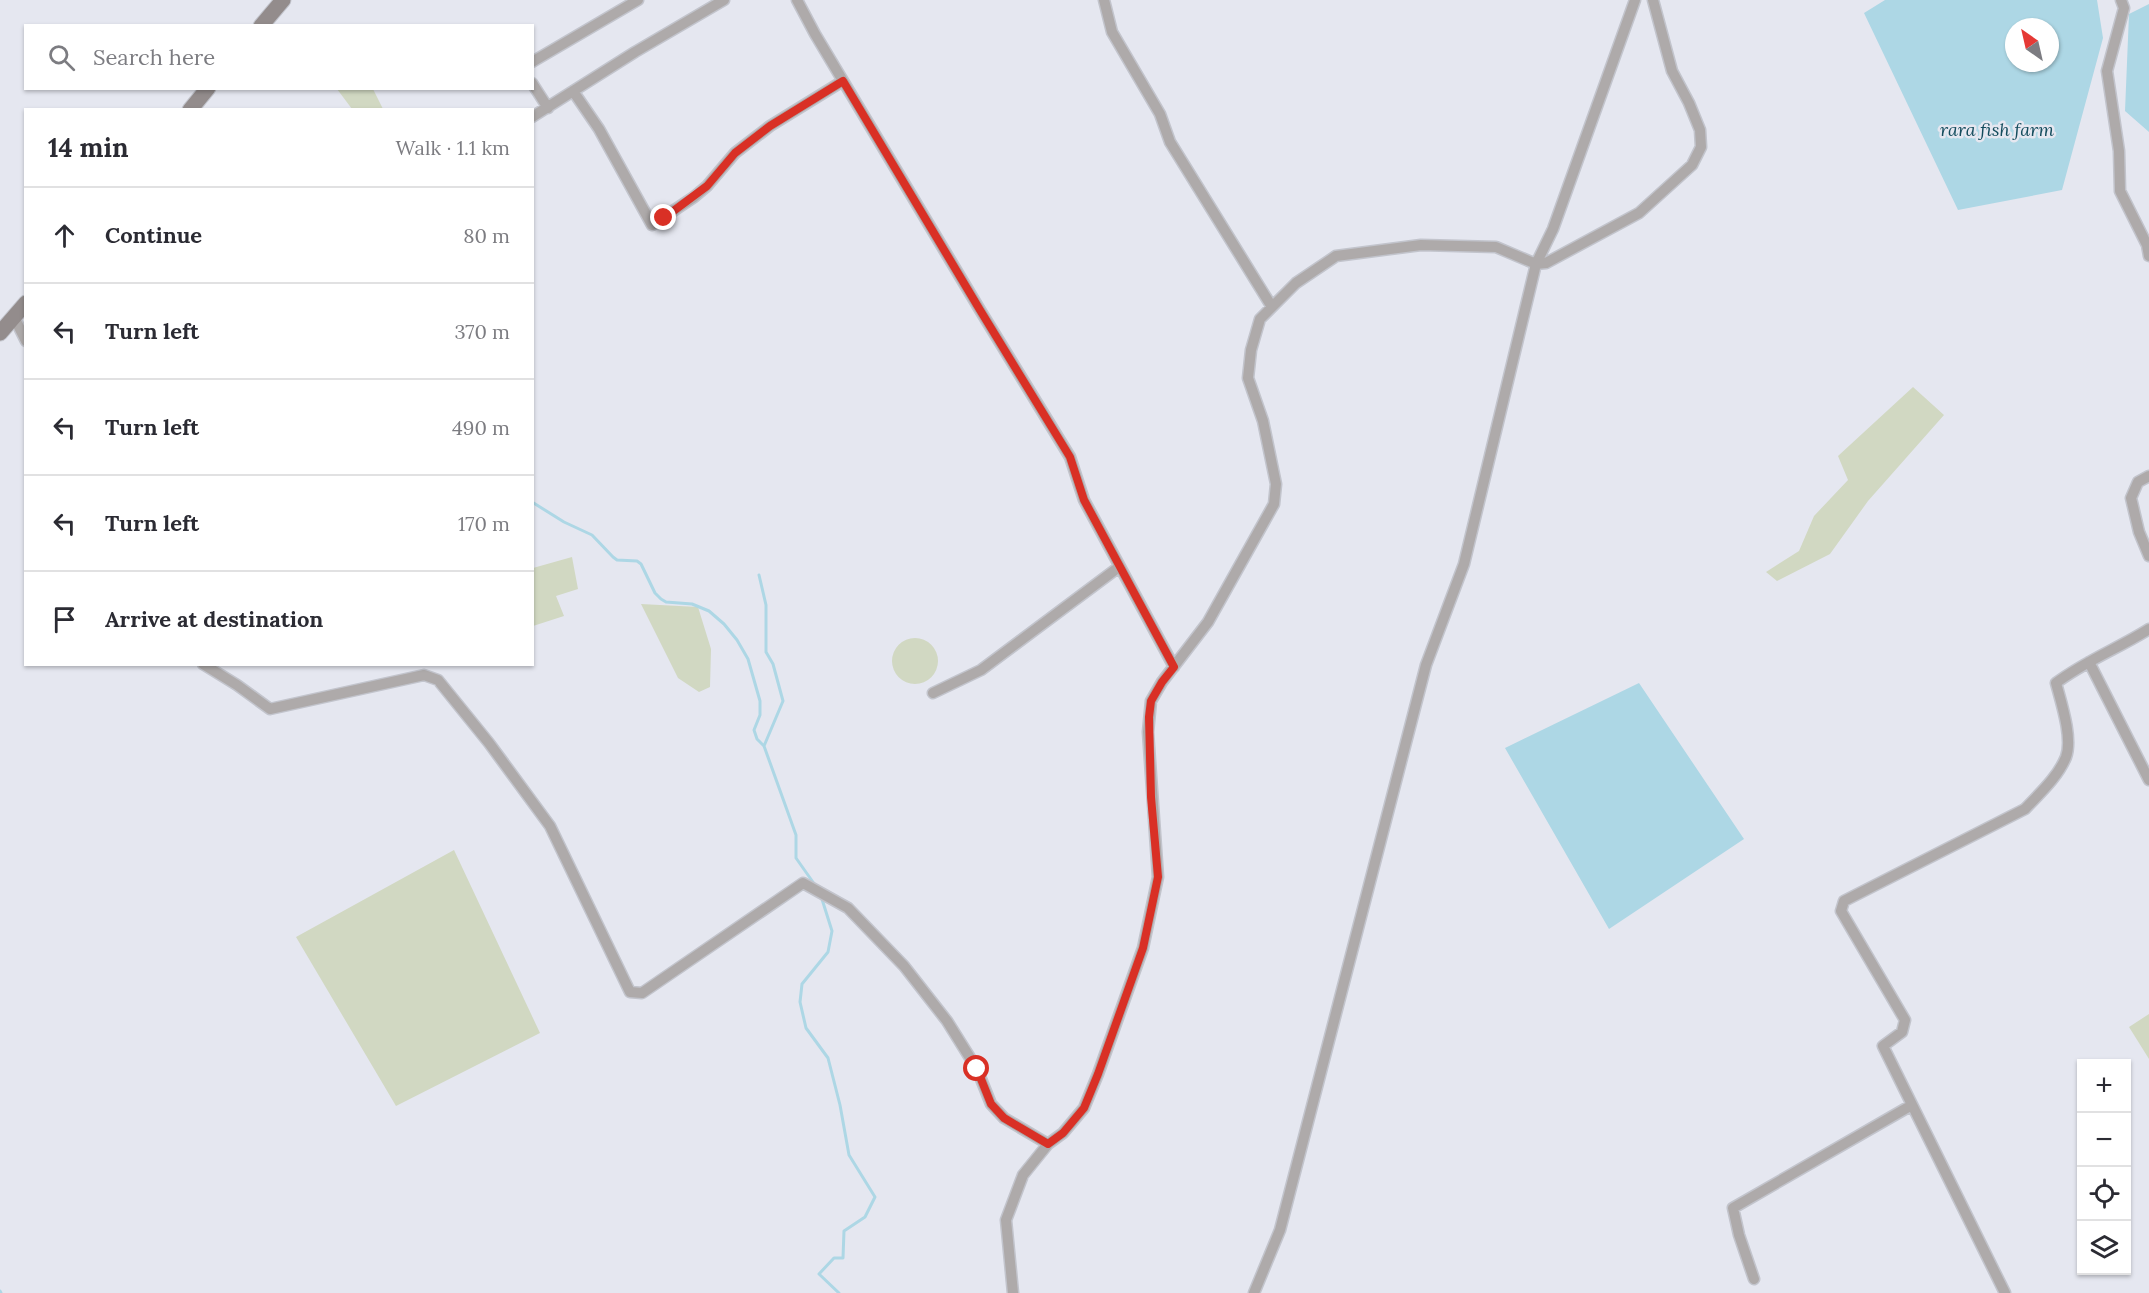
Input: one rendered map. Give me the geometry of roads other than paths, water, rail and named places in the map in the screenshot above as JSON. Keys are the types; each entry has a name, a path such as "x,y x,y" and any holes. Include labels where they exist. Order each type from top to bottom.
{"street":[{"path":"263,24 283,0"},
{"path":"534,61 638,0"},
{"path":"534,116 724,0"},
{"path":"797,0 843,81 1070,457 1084,500 1174,667"},
{"path":"1254,1293 1280,1230 1426,665 1464,564 1536,264 1553,229 1635,0"},
{"path":"1013,1293 1006,1220 1023,1175 1048,1144 1063,1133 1084,1108 1143,948 1158,877 1151,797 1149,717 1151,701 1162,682 1208,622 1274,504 1275,484 1263,421 1248,378 1251,350 1260,319 1296,283 1336,256 1421,245 1496,247 1536,264 1546,263 1639,213 1692,165 1701,147 1700,130 1672,70 1653,0"},
{"path":"2121,0 2124,8 2108,71 2119,151 2120,191 2147,245 2149,256"},
{"path":"1108,1 1112,32 1160,114 1170,142 1272,307"},
{"path":"573,91 599,129 652,225 694,197 707,186 735,153 770,126 843,81"},
{"path":"534,87 548,108"},
{"path":"192,108 206,90"},
{"path":"0,333 24,305"},
{"path":"14,316 24,337"},
{"path":"2149,476 2138,482 2131,498 2139,532 2149,556"},
{"path":"933,693 981,670 1119,567"},
{"path":"2005,1293 1883,1046 1902,1032 1905,1020 1841,911 1844,901 2025,810 2048,785 2066,756 2067,724 2056,683 2071,671 2127,643 2149,629"},
{"path":"2089,662 2149,780"},
{"path":"206,666 270,709 424,675 438,680 489,743 550,826 630,992 642,993 803,883 820,892 848,908 904,966 947,1021 977,1069 991,1104 1004,1118 1048,1144"},
{"path":"1754,1279 1738,1235 1733,1208 1912,1105"}],"water":[{"name":"rara fish farm","path":"1885,0 2097,0 2103,38 2062,190 1958,210 1864,13"},
{"path":"2149,4 2149,132 2125,111 2129,14"},
{"path":"1639,683 1744,839 1609,929 1505,748"}],"waterway":[{"path":"534,503 564,522 592,535 617,560 637,561 641,564 655,593 661,599 666,602 692,604 709,611 724,624 748,659 760,701 760,715 754,730 757,739 764,746"},
{"path":"759,575 766,605 766,652 773,664 783,701 764,746 796,835 796,858 815,885"},
{"path":"821,896 832,931 828,952 802,984 800,1002 806,1028 828,1058 849,1155 875,1197 865,1217 844,1231 843,1258 834,1258 819,1274 839,1293"}]}
